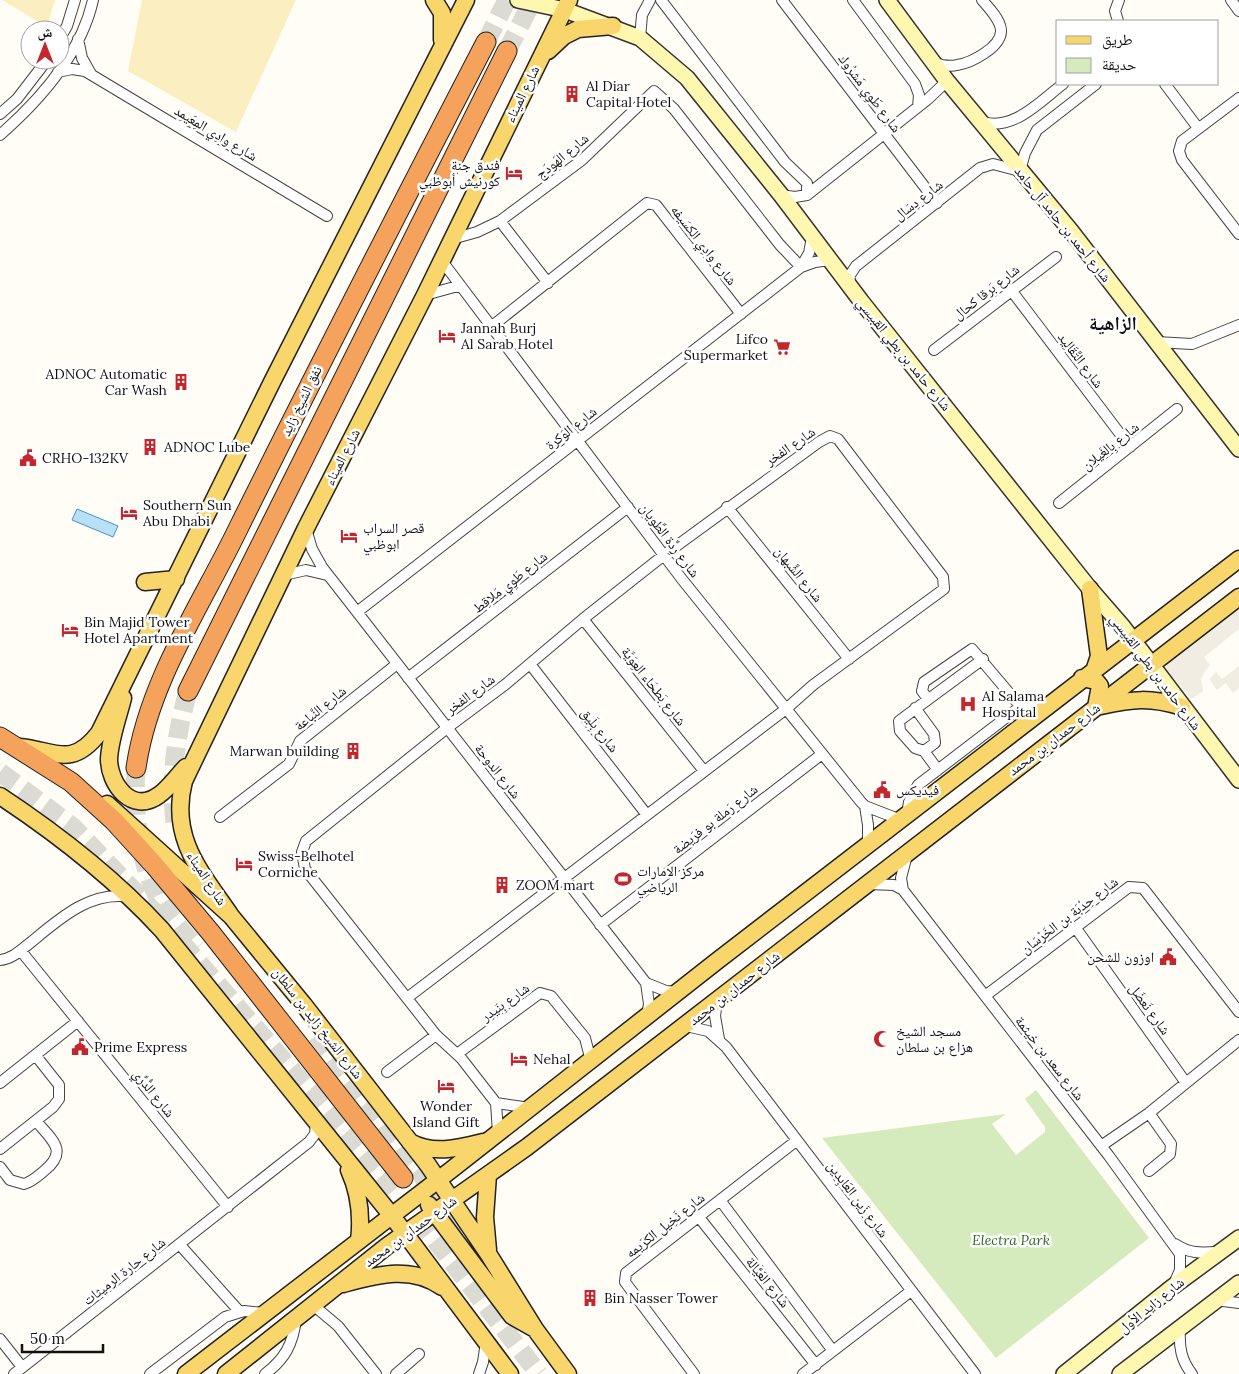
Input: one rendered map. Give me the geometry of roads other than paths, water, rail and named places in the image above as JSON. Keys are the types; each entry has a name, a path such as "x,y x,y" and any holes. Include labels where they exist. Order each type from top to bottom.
{"highway":[{"name":"نفق الشيخ زايد","path":"136,768 146,720 172,658 313,378 486,42"},
{"name":"نفق الشيخ زايد","path":"188,691 507,51"},
{"name":"شارع الشيخ زايد بن سلطان","path":"8,742 71,782"},
{"path":"71,782 114,821 174,887 403,1178"}],"main road":[{"path":"434,0 442,13 441,46"},
{"path":"8,742 59,755 74,753 87,746 98,733 272,382 466,0"},
{"name":"شارع حامد بن بطي القبيسي","path":"518,0 565,3 640,38 687,78 781,195 849,285 1134,641 1239,780"},
{"name":"شارع أحمد بن حامد آل حامد","path":"887,0 947,81 1239,449"},
{"name":"شارع الميناء","path":"232,916 193,860 183,837 180,801 184,781 192,760 306,528 442,261 565,3"},
{"path":"540,57 564,36 578,29 613,26"},
{"name":"شارع حمدان بن محمد","path":"186,1374 392,1216 1089,673 1134,641 1239,559"},
{"path":"145,582 176,579"},
{"path":"1090,588 1099,656 1089,673 1100,686 1096,707 1141,699 1160,700 1182,707"},
{"name":"شارع حمدان بن محمد","path":"226,1374 404,1233 488,1175 686,1026 1239,597"},
{"path":"132,662 110,753 110,769 118,789 126,796 137,800 154,798 192,760"},
{"name":"شارع الشيخ زايد بن سلطان","path":"71,782 108,805 129,822 232,916 410,1142 453,1200 535,1329 568,1374"},
{"path":"0,796 71,845 132,898 194,967 392,1216 510,1374"},
{"path":"410,1142 427,1149 438,1150 493,1137"},
{"path":"336,1146 345,1161 357,1193 360,1220 359,1241"},
{"path":"488,1175 485,1216 489,1254"},
{"path":"411,1201 423,1201 435,1212 512,1316 535,1329"},
{"name":"شارع زايد الأول","path":"1064,1374 1171,1288 1239,1238"},
{"path":"330,1290 361,1279 406,1273 427,1278 452,1295"},
{"path":"1120,1374 1215,1300 1239,1284"}],"street":[{"path":"69,20 75,0"},
{"path":"0,135 26,112 58,72 78,39 93,0"},
{"path":"640,38 642,15 650,0"},
{"path":"661,0 785,162 805,181 808,186 807,195"},
{"name":"شارع طَوِي مَشرُوك","path":"782,0 937,204"},
{"path":"853,0 915,84 919,95 918,107"},
{"path":"934,63 946,66 966,63 999,40 1000,24 982,0"},
{"path":"1118,20 1115,11 1119,0"},
{"path":"1231,0 1239,11"},
{"path":"78,39 82,58 91,75"},
{"name":"شارع وادِي المِعَيمِد","path":"58,72 78,69 91,75 327,216"},
{"path":"0,114 17,99 39,70"},
{"path":"781,195 795,197 807,195 831,178 947,81"},
{"path":"979,121 994,124 1010,122 1062,85"},
{"path":"1020,171 1025,153 1037,130 1095,85"},
{"path":"1166,85 1198,128"},
{"name":"شارع الهَودَج","path":"452,239 477,232 500,221 582,160 654,91 674,109 780,245 802,267"},
{"path":"1239,98 1182,141 1179,151 1182,160 1239,234"},
{"name":"شارع دِسَال","path":"849,285 850,275 856,266 937,204 980,168 990,164 1020,171"},
{"path":"805,181 831,178"},
{"name":"شارع وادِي الكسَيفه","path":"491,327 648,204 652,203 656,205 740,314"},
{"path":"500,221 548,283"},
{"path":"802,267 809,252 812,237"},
{"name":"شارع بَرقا كحال","path":"934,350 1056,257"},
{"name":"شارع الوَكرة","path":"357,612 802,267 815,262 830,260"},
{"name":"شارع رِدَّة الطِّويان","path":"442,261 458,286 664,555 865,806 904,818"},
{"path":"425,295 458,286"},
{"name":"شارع التَّقَالِيد","path":"1011,290 1130,447"},
{"path":"1156,342 1192,344 1239,325"},
{"name":"شارع بِالغَيلان","path":"1059,503 1178,409"},
{"name":"شارع الفخر","path":"407,998 786,709 813,685 944,588 943,577 838,438 830,436 819,442 664,555 530,664 306,840 302,852 305,869 436,1035 457,1054 496,1103"},
{"name":"شارع طَوِي مَلاقِط","path":"408,678 628,507"},
{"name":"شارع الشَّبهان","path":"727,508 849,659"},
{"name":"شارع الدوحة","path":"306,528 314,553 328,575 646,983"},
{"path":"284,575 306,570 328,575"},
{"name":"شارع بَطحَاء العِوَيَّة","path":"583,619 704,771"},
{"path":"928,699 922,691 922,684 970,649 976,651 1021,707"},
{"path":"938,770 924,751 915,748 899,728 900,718 983,659"},
{"name":"شارع النَّباعة","path":"220,817 289,764 300,741 397,664"},
{"name":"شارع بِلَيق","path":"530,664 647,815"},
{"path":"904,818 914,790 938,770 1021,707 1028,705 1047,707"},
{"path":"915,708 935,737 935,743 924,751"},
{"name":"شارع رَملة بو فرَيضة","path":"600,925 822,754"},
{"path":"865,806 868,825 868,845"},
{"path":"903,890 902,868 908,852"},
{"path":"867,884 894,885 903,890"},
{"name":"شارع حِدْبَة بن الخَرْسَان","path":"985,996 1129,887 1143,888 1239,1012"},
{"name":"شارع سعد بن خيثمة","path":"903,890 1102,1146 1174,1244 1180,1254 1181,1262 1180,1270 1171,1288"},
{"path":"0,960 11,957 62,917 84,904 106,897 132,898"},
{"name":"شارع نَعضَل","path":"1075,927 1186,1083"},
{"name":"شارع الدُّرِّي","path":"21,950 228,1207"},
{"path":"647,1016 649,1004 646,983 666,991 678,992"},
{"name":"شارع بِنَيدِر","path":"457,1054 540,993 551,996 585,1038 607,1048"},
{"name":"شارع زَين العَابِدين","path":"717,1001 715,1016 719,1039"},
{"path":"0,1083 78,1021"},
{"name":"شارع زَين العَابِدين","path":"686,1026 708,1030 719,1039 976,1374"},
{"path":"387,1072 436,1035"},
{"name":"شارع بِنَيدِر","path":"585,1038 590,1061"},
{"path":"1102,1146 1149,1113 1239,1040"},
{"path":"0,1149 57,1104 61,1095 59,1085 36,1056"},
{"path":"493,1137 496,1103 530,1108"},
{"path":"1149,1113 1171,1144 1170,1154 1149,1171"},
{"name":"شارع حارة الرميثات","path":"18,1371 313,1138 317,1129 316,1119"},
{"path":"0,1167 10,1180 24,1184 33,1180 55,1162 58,1154 56,1146 36,1121"},
{"name":"شارع نَخِيل الكرَيمه","path":"694,1374 625,1282 626,1273 796,1141"},
{"name":"شارع العَيَّالة","path":"720,1200 833,1351"},
{"name":"شارع العَيَّالة","path":"698,1216 816,1364"},
{"name":"شارع حارة الرميثات","path":"180,1244 239,1312"},
{"path":"1174,1244 1185,1251 1196,1253 1218,1252"},
{"path":"803,1374 911,1291"},
{"path":"1215,1300 1239,1304"},
{"path":"313,1305 338,1326 376,1374"},
{"path":"150,1374 225,1317 239,1312 264,1314"},
{"path":"265,1374 280,1362 287,1353 292,1342 296,1319"},
{"path":"1180,1329 1181,1352 1185,1365 1192,1374"},
{"path":"0,1339 18,1371"},
{"path":"479,1374 486,1342"},
{"path":"396,1374 419,1354"}],"water":[{"path":"77,509 118,526 113,537 72,520"}],"tunnel":[{"path":"486,42 507,0"},
{"path":"507,51 533,0"},
{"path":"175,822 173,788 175,756 188,691"},
{"path":"136,768 137,820 147,872 161,903 197,948"},
{"path":"0,772 73,827 163,921"},
{"path":"181,942 400,1195 539,1374"},
{"path":"317,1035 422,1175 480,1262"}],"place":[{"name":"Al Diar Capital Hotel","path":"572,94"},
{"name":"فندق جنة كورنيش أبوظبي","path":"514,173"},
{"name":"Jannah Burj Al Sarab Hotel","path":"447,336"},
{"name":"Lifco Supermarket","path":"782,347"},
{"name":"ADNOC Automatic Car Wash","path":"181,382"},
{"name":"ADNOC Lube","path":"150,447"},
{"name":"CRHO-132KV","path":"28,458"},
{"name":"Southern Sun Abu Dhabi","path":"129,513"},
{"name":"قصر السراب ابوظبي","path":"349,536"},
{"name":"Bin Majid Tower Hotel Apartment","path":"70,630"},
{"name":"Al Salama Hospital","path":"968,704"},
{"name":"Marwan building","path":"353,751"},
{"name":"فيديكس","path":"882,790"},
{"name":"Swiss-Belhotel Corniche","path":"244,864"},
{"name":"مركز الامارات الرياضي","path":"623,879"},
{"name":"ZOOM mart","path":"502,885"},
{"name":"اوزون للشحن","path":"1168,957"},
{"name":"مسجد الشيخ هزاع بن سلطان","path":"882,1039"},
{"name":"Prime Express","path":"80,1047"},
{"name":"Nehal","path":"519,1059"},
{"name":"Wonder Island Gift","path":"446,1086"},
{"name":"Bin Nasser Tower","path":"590,1298"}],"district":[{"name":"الزاهية","path":"1113,323"}],"park label":[{"name":"Electra Park","path":"1011,1240"}]}
